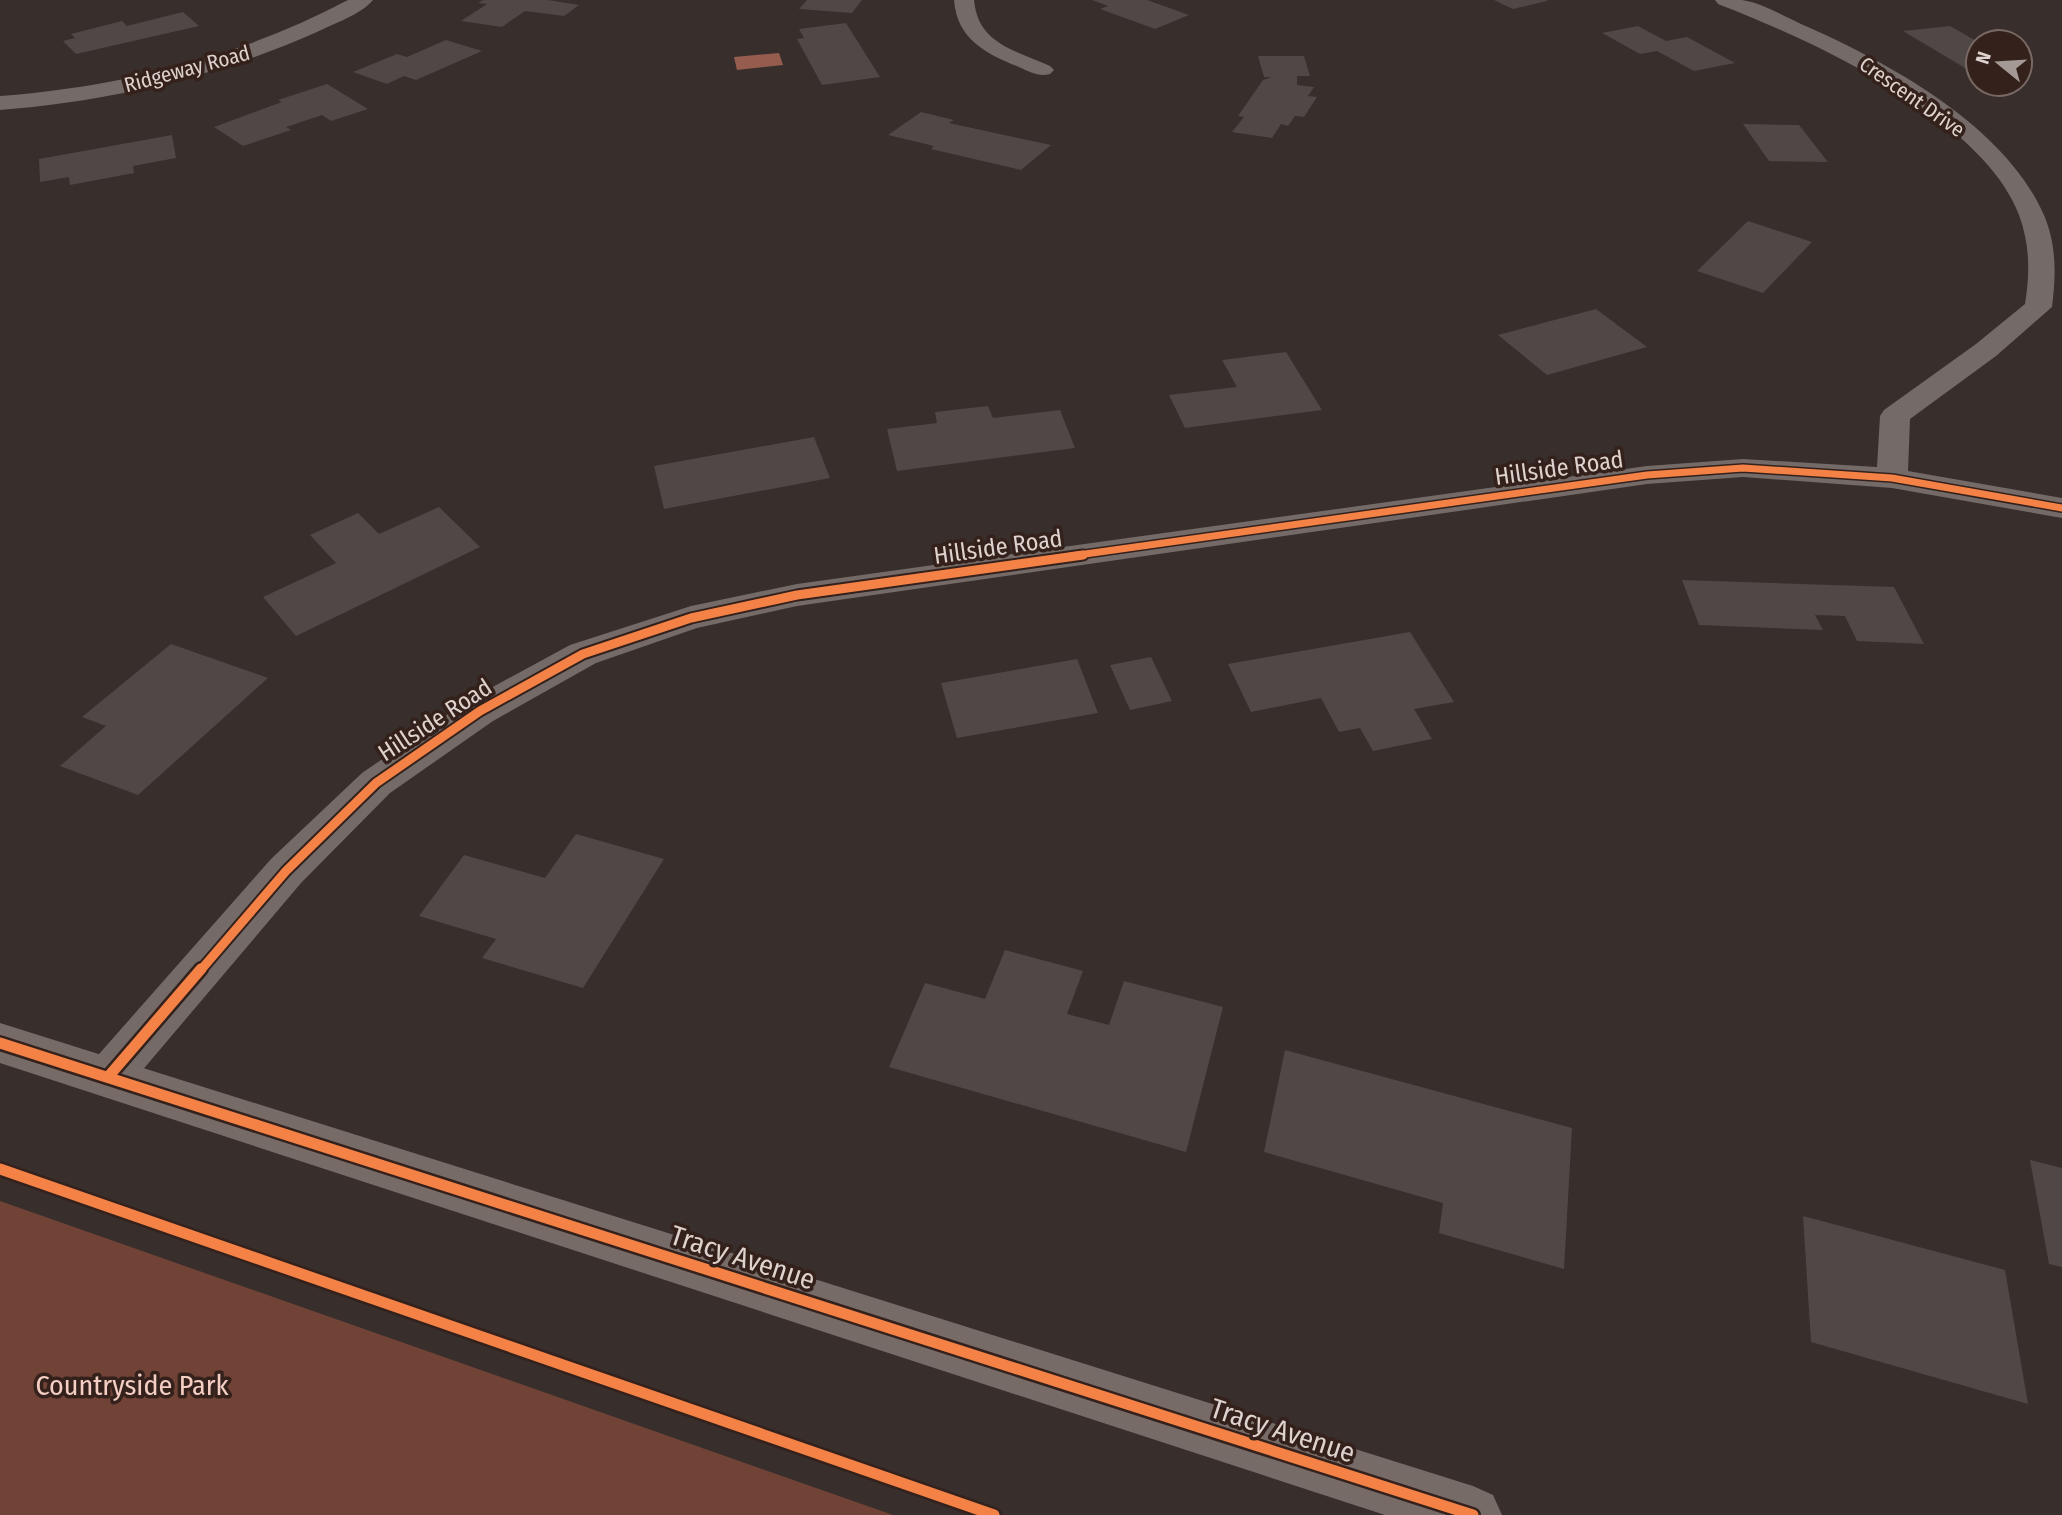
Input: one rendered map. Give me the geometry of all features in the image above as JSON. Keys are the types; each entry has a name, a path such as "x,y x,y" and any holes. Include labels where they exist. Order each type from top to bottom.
{"street":[{"name":"Ridgeway Road","path":"0,103 101,91 187,73 300,35 363,0"},
{"path":"964,0 965,24 979,40 1043,70"},
{"name":"Crescent Drive","path":"1725,0 1826,41 1893,78 1953,121 1998,163 2029,209 2043,259 2038,307 1986,350 1895,416 1892,478"},
{"name":"Hillside Road","path":"108,1077 286,871 376,783 480,711 583,654 691,618 797,595 1647,475 1743,468 1892,478 2062,508"},
{"name":"Tracy Avenue","path":"0,1043 1473,1515"}],"green space":[{"name":"Countryside Park","path":"0,1201 893,1515 0,1515"}],"shaded area":[{"path":"779,53 783,65 737,70 734,57"}],"building":[{"path":"483,0 548,0 579,5 564,16 525,11 502,27 461,21 487,4 478,3"},
{"path":"807,0 862,0 852,13 799,9"},
{"path":"1092,0 1147,0 1189,15 1155,29 1100,9 1108,6"},
{"path":"1494,0 1547,0 1547,1 1513,9"},
{"path":"183,12 199,26 76,54 63,41 75,38 71,34 122,21 127,26"},
{"path":"846,23 880,77 822,85 797,39 804,38 799,29"},
{"path":"1638,26 1666,41 1687,37 1735,63 1694,71 1657,51 1640,54 1602,33"},
{"path":"1950,26 1964,34 1964,67 1903,31"},
{"path":"446,40 482,51 416,80 404,76 387,84 353,72 397,54 407,57"},
{"path":"1258,56 1304,56 1310,76 1297,76 1297,85 1314,87 1308,96 1317,97 1304,117 1295,116 1288,126 1281,124 1272,138 1232,132 1244,117 1238,116 1263,80 1271,77 1264,77"},
{"path":"327,84 368,109 331,121 322,115 286,127 291,130 243,146 214,127 282,102 278,100"},
{"path":"921,112 954,120 949,123 1051,145 1021,170 931,149 934,146 888,135"},
{"path":"1743,124 1799,125 1828,162 1769,161"},
{"path":"172,135 176,158 133,166 134,173 70,185 69,177 40,182 39,159"},
{"path":"1748,221 1812,242 1763,293 1697,271"},
{"path":"1596,309 1647,347 1547,375 1498,335"},
{"path":"1286,352 1322,410 1185,428 1169,395 1237,387 1222,360"},
{"path":"988,406 993,418 1060,410 1075,448 897,471 887,429 937,423 935,412"},
{"path":"814,437 830,478 664,509 654,466"},
{"path":"439,507 480,547 296,636 263,597 336,563 310,535 358,513 379,534"},
{"path":"1682,580 1894,587 1924,644 1857,641 1845,616 1815,615 1823,630 1699,625"},
{"path":"1410,632 1454,702 1414,709 1432,739 1373,751 1360,728 1339,732 1321,698 1251,712 1228,664"},
{"path":"171,644 268,678 138,795 60,766 106,726 82,717"},
{"path":"1151,657 1172,701 1130,710 1110,665"},
{"path":"1077,659 1098,713 957,738 941,683"},
{"path":"576,834 664,859 583,988 482,958 496,939 419,916 464,855 545,878"},
{"path":"1005,950 1083,971 1067,1014 1109,1025 1124,981 1223,1007 1186,1152 889,1067 925,983 985,999"},
{"path":"1285,1050 1572,1128 1564,1269 1439,1233 1443,1203 1264,1152"},
{"path":"2030,1160 2062,1168 2062,1267 2049,1264"},
{"path":"1803,1216 2005,1270 2028,1404 1811,1342"}],"cycle path":[{"path":"108,1077 286,871 376,783 480,711 583,654 691,618 797,595 1647,475 1743,468 1892,478 2062,508"},
{"path":"0,1043 1473,1515"},
{"path":"0,1169 994,1515"}]}
